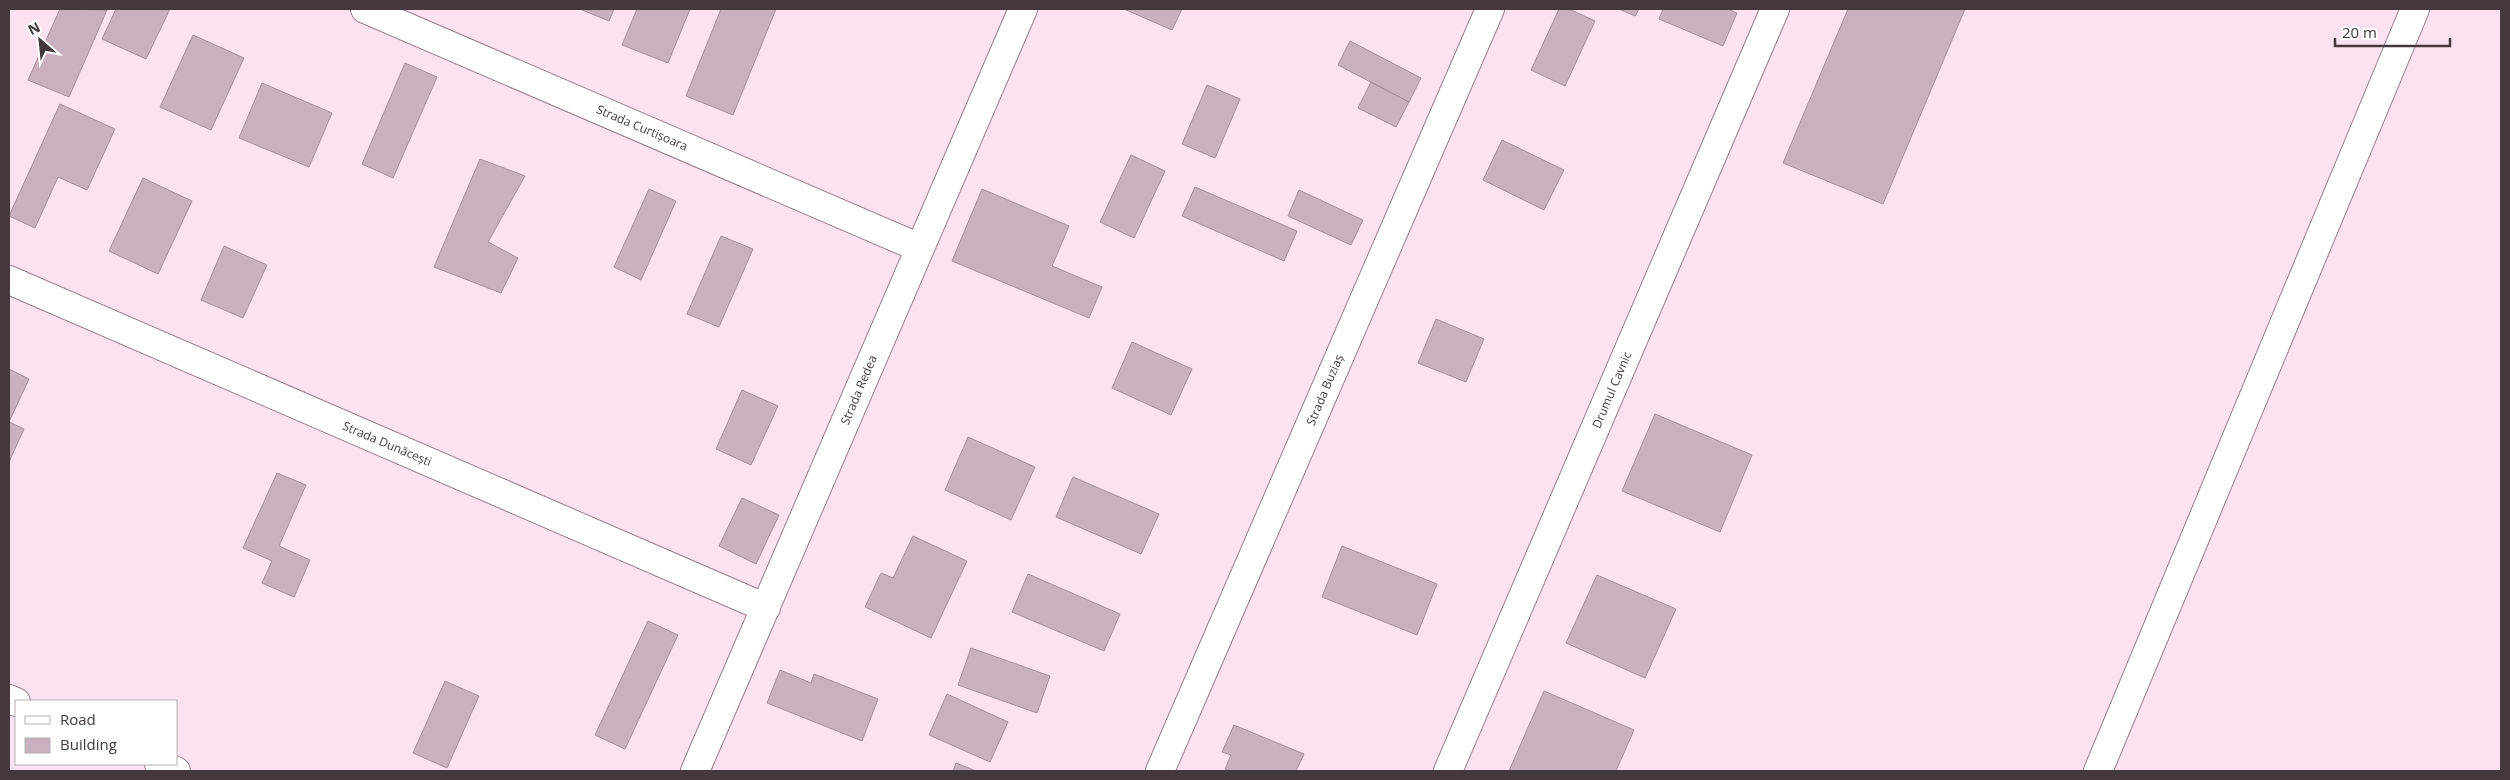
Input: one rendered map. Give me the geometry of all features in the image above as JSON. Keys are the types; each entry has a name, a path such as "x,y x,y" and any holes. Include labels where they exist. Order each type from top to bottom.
{"street":[{"name":"Strada Curtișoara","path":"365,9 920,248"},
{"name":"Strada Redea","path":"695,771 1023,9"},
{"name":"Strada Buziaș","path":"1160,771 1490,9"},
{"name":"Drumul Cavnic","path":"1448,771 1775,9"},
{"path":"2098,771 2415,9"},
{"name":"Strada Dunăcești","path":"9,280 766,608"},
{"path":"161,765 176,771"}],"building":[{"path":"60,9 107,10 69,97 28,80"},
{"path":"116,9 170,9 146,59 102,39"},
{"path":"580,9 614,9 609,21"},
{"path":"637,9 690,9 668,63 622,45"},
{"path":"721,9 776,9 733,115 686,96"},
{"path":"1124,9 1182,9 1172,30"},
{"path":"1559,9 1569,9 1595,21 1565,86 1531,70"},
{"path":"1619,9 1639,9 1635,16"},
{"path":"1663,9 1728,9 1737,13 1723,46 1659,19"},
{"path":"1848,9 1965,9 1883,204 1783,163"},
{"path":"193,35 244,58 211,130 160,107"},
{"path":"1350,41 1421,78 1409,102 1338,65"},
{"path":"405,63 437,77 393,178 362,164"},
{"path":"1371,82 1409,102 1396,127 1358,108"},
{"path":"262,83 332,113 309,167 239,138"},
{"path":"1207,85 1240,99 1215,158 1182,144"},
{"path":"60,104 115,129 87,190 58,177 35,228 9,216"},
{"path":"1502,140 1564,170 1544,210 1483,180"},
{"path":"1131,155 1165,171 1134,238 1100,222"},
{"path":"480,159 525,176 488,242 518,258 501,293 434,267"},
{"path":"143,178 192,201 158,274 109,251"},
{"path":"1195,187 1297,231 1284,261 1182,216"},
{"path":"649,189 676,201 641,280 614,267"},
{"path":"982,189 1069,226 1052,266 1102,287 1089,318 952,261"},
{"path":"1299,190 1363,220 1351,245 1288,216"},
{"path":"721,236 753,249 719,327 687,314"},
{"path":"224,246 267,265 243,318 201,300"},
{"path":"1436,319 1484,339 1466,382 1418,363"},
{"path":"1132,342 1192,369 1171,415 1112,388"},
{"path":"9,369 29,379 9,422"},
{"path":"742,390 778,406 751,465 716,449"},
{"path":"1655,414 1752,455 1720,532 1622,491"},
{"path":"9,422 24,429 9,462"},
{"path":"968,437 1035,467 1011,520 945,490"},
{"path":"277,473 306,485 279,546 310,560 294,597 262,583 272,561 243,548"},
{"path":"1073,477 1159,514 1141,554 1056,517"},
{"path":"742,498 779,515 756,564 719,546"},
{"path":"913,536 967,561 931,638 865,607 881,573 893,578"},
{"path":"1342,546 1437,584 1417,635 1322,597"},
{"path":"1028,574 1120,614 1104,651 1012,612"},
{"path":"1597,575 1676,609 1645,678 1566,643"},
{"path":"648,621 678,635 625,749 595,735"},
{"path":"971,648 1050,676 1037,713 958,685"},
{"path":"780,670 811,683 814,674 878,699 862,741 767,703"},
{"path":"445,681 479,696 447,768 413,753"},
{"path":"1544,691 1634,730 1616,771 1509,771"},
{"path":"947,694 1008,722 990,762 929,735"},
{"path":"1234,725 1304,754 1296,771 1230,771 1225,769 1231,755 1222,752"},
{"path":"956,763 976,771 953,771"}]}
